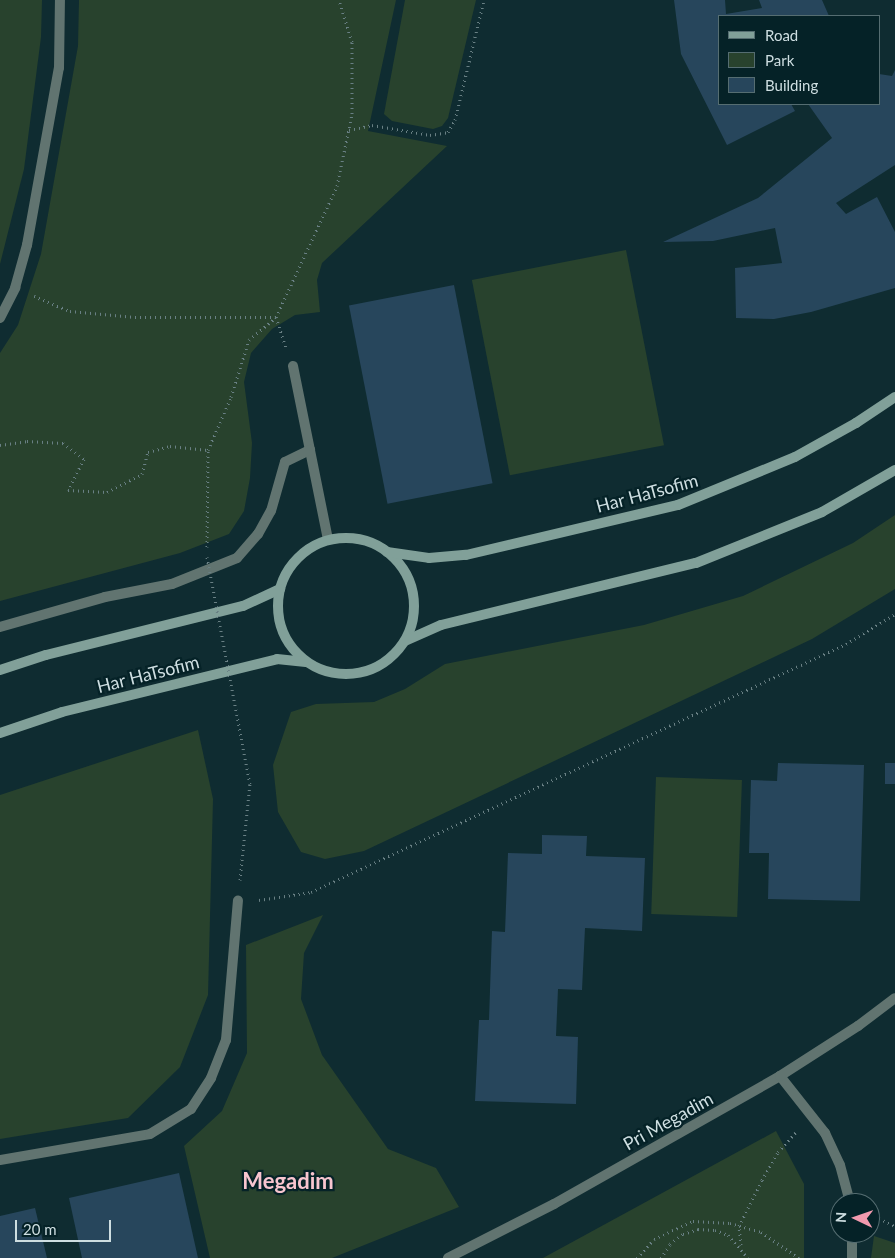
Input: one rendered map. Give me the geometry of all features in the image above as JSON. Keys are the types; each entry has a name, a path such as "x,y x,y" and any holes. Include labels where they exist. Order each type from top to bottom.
{"main road":[{"name":"Har HaTsofim","path":"387,552 429,558 466,555 678,505 795,457 856,423 895,396"},
{"path":"405,641 440,624 696,564 822,512 895,470"},
{"path":"328,540 366,541 387,552 403,569 413,591 413,619 405,641 390,659 360,673 327,672 306,662 290,645 280,623 280,589 290,567 307,550 328,540"},
{"path":"0,670 46,655 243,606 280,589"},
{"name":"Har HaTsofim","path":"0,733 62,712 277,659 306,662"}],"street":[{"path":"0,318 15,288 27,245 58,68 60,0"},
{"path":"293,366 328,540"},
{"path":"0,627 105,597 172,584 237,558 258,534 271,511 286,462 310,450"},
{"path":"0,1160 150,1134 191,1109 212,1078 226,1040 238,901"},
{"name":"Pri Megadim","path":"448,1258 545,1208 780,1076 858,1026 895,998"},
{"path":"780,1076 825,1132 840,1165 847,1193"},
{"path":"852,1243 852,1258"}],"path":[{"path":"339,0 352,42 352,114 337,186 276,317 248,340 231,397 208,450 207,557 250,784 238,901 311,892 846,644 895,614"},
{"path":"349,130 372,125 430,135 448,132 455,120 484,0"},
{"path":"15,288 70,311 135,317 276,317"},
{"path":"276,317 293,366"},
{"path":"0,445 27,441 63,443 84,459 68,490 107,492 142,474 148,452 170,446 208,450"},
{"path":"741,1246 740,1226 778,1152 812,1114"},
{"path":"880,1219 895,1226"},
{"path":"637,1258 654,1239 693,1221 740,1226 761,1232 799,1258"},
{"path":"661,1258 670,1244 683,1234 698,1229 722,1232 741,1246 748,1258"}],"green space":[{"path":"0,0 42,0 41,37 24,169 0,264"},
{"path":"79,0 396,0 368,131 447,146 322,263 317,280 320,312 295,315 272,329 251,353 244,382 252,443 250,478 244,511 229,534 180,553 0,601 0,353 18,325 41,254 78,46"},
{"path":"405,0 476,0 448,118 442,126 433,129 392,121 384,114"},
{"path":"626,250 664,445 510,475 472,280"},
{"path":"895,515 895,589 812,639 364,851 325,859 301,852 278,812 273,765 291,712 316,704 374,702 405,689 445,664 644,625 743,596 853,543"},
{"path":"198,730 213,799 208,995 180,1067 128,1118 0,1139 0,795"},
{"path":"656,777 742,780 737,917 651,914"},
{"path":"323,915 304,953 301,999 322,1055 388,1149 436,1168 459,1207 332,1258 210,1258 184,1146 222,1111 247,1053 246,945"},
{"path":"776,1131 804,1184 804,1258 543,1258"},
{"path":"880,1238 895,1243 895,1258 871,1258 873,1243 880,1243"}],"building":[{"path":"674,0 725,0 726,14 762,8 759,0 822,0 829,15 718,15 718,105 792,105 795,111 727,145 681,54"},
{"path":"895,70 895,165 836,203 846,214 877,197 895,232 895,288 811,312 774,319 736,318 735,268 782,263 775,228 713,241 663,242 758,198 832,138 809,105 880,105 880,74 892,76"},
{"path":"454,285 493,483 388,504 349,305"},
{"path":"778,763 864,765 860,901 768,899 769,853 749,853 751,780 777,781"},
{"path":"885,763 895,763 895,784 885,784"},
{"path":"542,835 587,836 586,856 645,858 642,931 585,928 582,990 558,989 556,1036 578,1037 576,1104 475,1101 479,1020 489,1020 492,931 505,932 508,853 542,854"},
{"path":"179,1173 198,1258 82,1258 69,1198"},
{"path":"35,1208 47,1258 0,1258 0,1216"}],"district":[{"name":"Megadim","path":"288,1181"}]}
